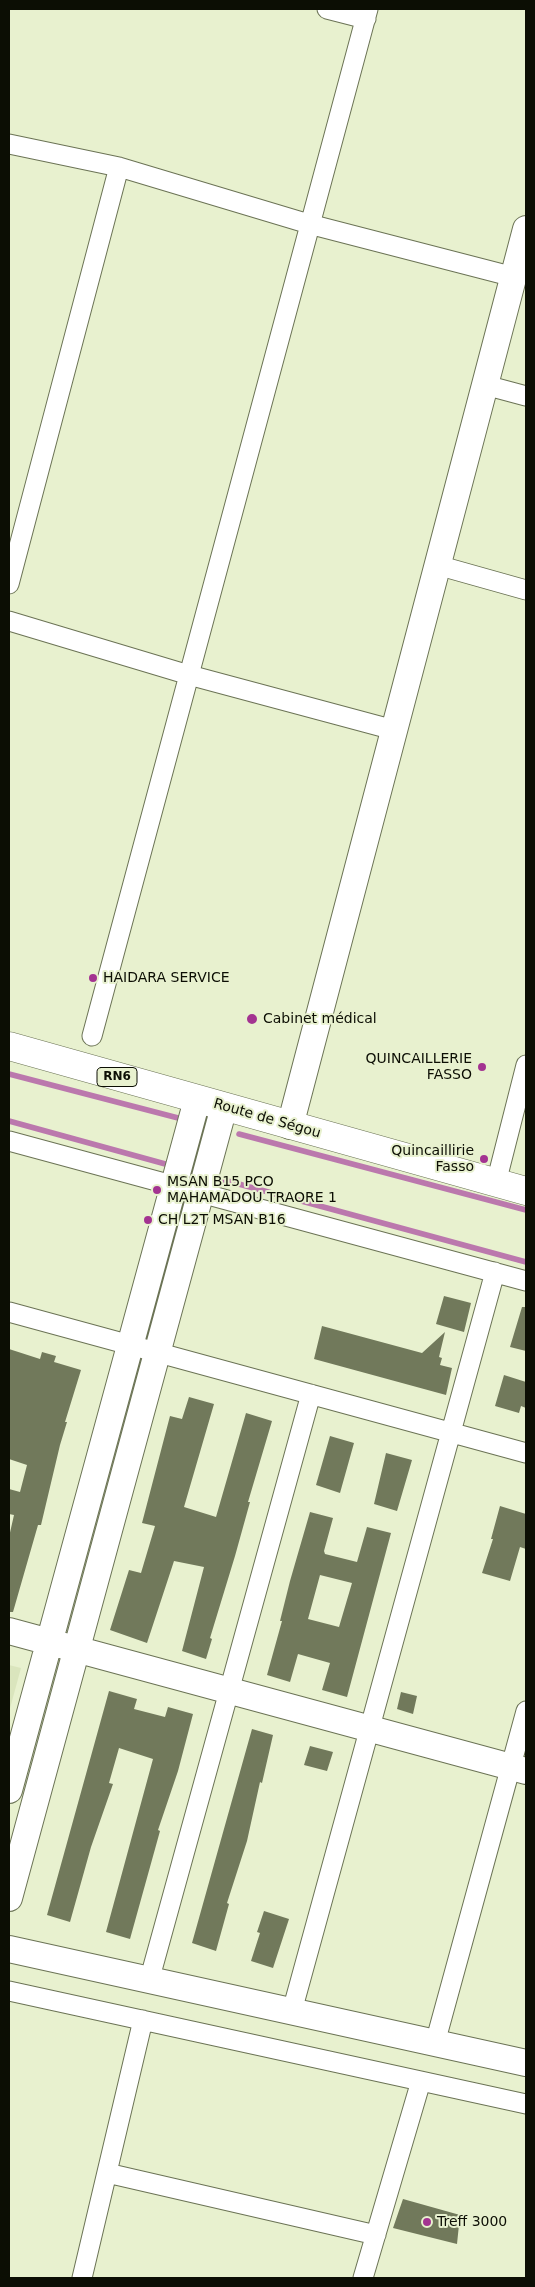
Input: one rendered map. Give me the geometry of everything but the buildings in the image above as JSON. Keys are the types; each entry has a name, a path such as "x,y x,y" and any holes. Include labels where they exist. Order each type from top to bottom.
{"highway":[{"name":"Route de Ségou","path":"9,1046 526,1191"}],"street":[{"path":"92,1036 367,14 327,9"},
{"path":"9,144 119,167 309,224 514,277"},
{"path":"9,584 119,167"},
{"path":"290,1126 526,229"},
{"path":"485,385 526,396"},
{"path":"437,565 526,590"},
{"path":"9,621 188,675 394,730"},
{"path":"496,1183 526,1065"},
{"path":"9,1790 197,1100"},
{"path":"9,1898 224,1107"},
{"path":"9,1141 526,1281"},
{"path":"292,2011 495,1272"},
{"path":"9,1312 526,1452"},
{"path":"149,1981 311,1394"},
{"path":"9,1631 518,1769"},
{"path":"435,2043 518,1769 526,1711"},
{"path":"9,1949 526,2063"},
{"path":"9,1991 526,2104"},
{"path":"82,2278 143,2020"},
{"path":"364,2278 421,2081"},
{"path":"107,2173 376,2235"}],"shaded area":[{"path":"9,1665 21,1668 9,1712"}],"waterway":[{"path":"9,1074 182,1119"},
{"path":"9,1121 169,1165"},
{"path":"239,1134 526,1210"},
{"path":"224,1180 526,1262"}],"place":[{"name":"HAIDARA SERVICE","path":"93,978"},
{"name":"Cabinet médical","path":"252,1019"},
{"name":"QUINCAILLERIE FASSO","path":"482,1067"},
{"name":"Quincaillirie Fasso","path":"484,1159"},
{"name":"MSAN B15 PCO MAHAMADOU TRAORE 1","path":"157,1190"},
{"name":"CH L2T MSAN B16","path":"148,1220"},
{"name":"Treff 3000","path":"427,2222"}]}
